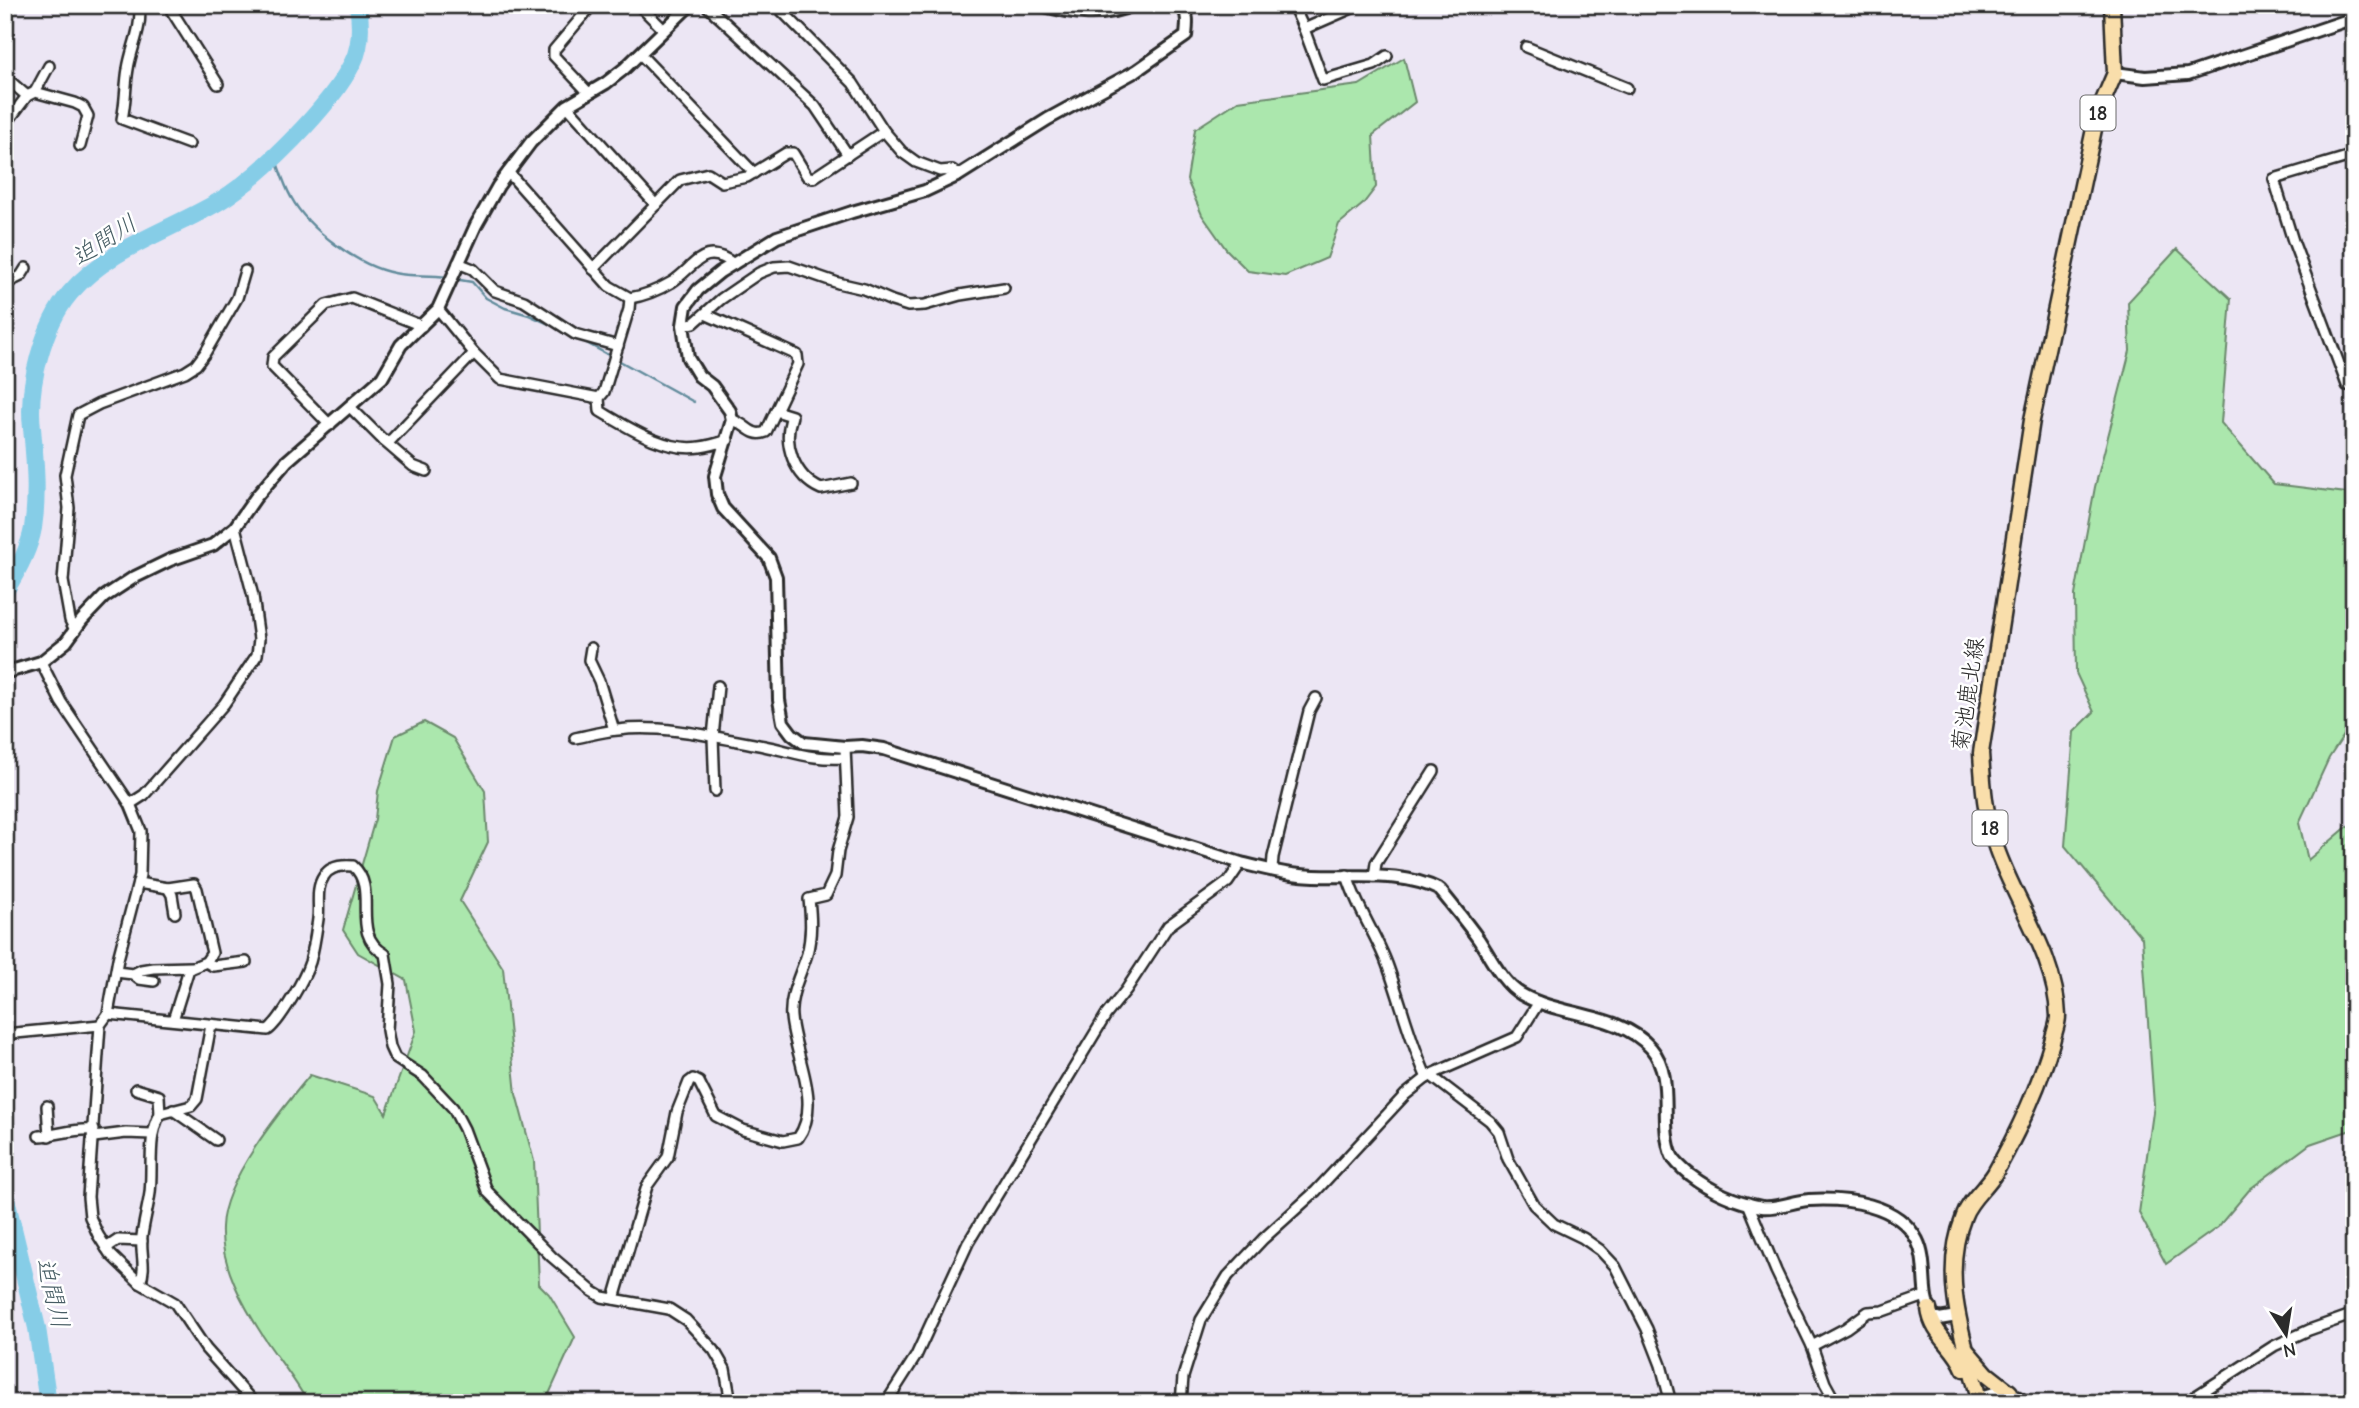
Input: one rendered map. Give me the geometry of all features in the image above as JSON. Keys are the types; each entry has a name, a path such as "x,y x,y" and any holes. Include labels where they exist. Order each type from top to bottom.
{"main road":[{"name":"菊池鹿北線","path":"1979,1401 1957,1316 1953,1282 1957,1243 1964,1215 1976,1195 1993,1176 2043,1073 2058,1019 2054,985 1993,839 1984,808 1981,753 2032,420 2096,115 2115,73 2112,5"},
{"path":"1927,1303 1934,1328 1961,1361 1979,1401"},
{"path":"1965,1349 1986,1374 2010,1392"}],"street":[{"path":"139,5 141,24 125,83 126,104 122,118 190,144"},
{"path":"169,5 218,84"},
{"path":"588,92 554,57 554,50 592,5"},
{"path":"639,5 664,30"},
{"path":"5,671 41,662 66,642 104,597 133,578 213,545 235,527 287,461 382,378 401,345 438,309 476,225 508,172 531,142 568,106 606,83 640,54 690,5"},
{"path":"706,5 815,106 848,155"},
{"path":"775,5 853,83 884,131 902,152 916,162 940,171 952,170 959,175"},
{"path":"1041,5 1072,13 1091,14 1114,13 1133,5"},
{"path":"844,752 804,743 783,722 779,700 776,578 769,558 723,508 717,494 715,476 732,420 730,411 718,394 699,376 688,358 683,325 686,306 698,290 777,236 925,191 959,175 1048,119 1164,53 1186,36 1188,22 1181,5"},
{"path":"1293,5 1323,80 1374,65 1387,56"},
{"path":"1304,29 1359,5"},
{"path":"2115,73 2145,77 2188,74 2354,18"},
{"path":"1526,47 1627,88"},
{"path":"640,54 754,173"},
{"path":"5,125 31,94 49,66"},
{"path":"5,77 31,94 83,107 88,116 80,146"},
{"path":"568,106 656,205"},
{"path":"593,269 680,180 708,173 722,182 747,177 786,153 793,153 807,176 813,178 884,131"},
{"path":"2354,155 2274,178 2293,241 2347,385 2354,384"},
{"path":"508,172 609,286 630,298"},
{"path":"630,298 672,282 703,256 716,254 734,264"},
{"path":"458,263 473,269 495,291 524,301 575,334 618,346"},
{"path":"683,325 694,323 721,299 774,267 789,266 908,306 925,305 960,295 1004,288"},
{"path":"5,284 21,276 26,268"},
{"path":"75,630 70,620 64,581 69,508 65,475 78,415 99,404 185,372 196,365 237,298 245,271"},
{"path":"330,425 272,366 273,357 326,305 352,298 422,326"},
{"path":"630,298 604,392 599,398 600,411 655,440 685,447 699,447 728,440"},
{"path":"438,309 474,353 500,379 599,398"},
{"path":"705,314 797,355 798,363 766,432 752,433 740,422 732,420"},
{"path":"384,441 391,440 474,353"},
{"path":"350,407 413,466 426,471"},
{"path":"776,411 792,415 786,431 796,471 821,489 851,483"},
{"path":"130,804 144,795 223,705 257,655 259,639 253,596 235,527"},
{"path":"591,648 589,660 599,681 614,730"},
{"path":"41,662 61,702 130,804 141,831 138,883 108,1014 100,1025 88,1197 90,1217 106,1248 140,1283 175,1303 206,1349 254,1403"},
{"path":"715,791 713,737 718,686"},
{"path":"1272,870 1309,711 1316,698"},
{"path":"575,738 614,730 639,729 713,737 807,757 844,752 862,746 884,749 1241,863 1302,876 1348,875 1428,883 1440,890 1518,992 1539,1002 1622,1028 1651,1048 1662,1065 1668,1138 1673,1157 1689,1173 1714,1192 1765,1208 1808,1200 1856,1201 1895,1215 1917,1239 1927,1303 1933,1316 1939,1319 1957,1316"},
{"path":"614,1299 647,1186 668,1157 677,1112 689,1082 693,1079 699,1082 716,1116 743,1130 783,1141 798,1138 805,1128 808,1100 791,1010 794,988 811,935 809,900 826,895 835,876 838,851 848,817 844,752"},
{"path":"1374,877 1376,863 1434,771"},
{"path":"886,1403 916,1356 968,1243 1106,1015 1126,990 1168,926 1228,881 1241,863"},
{"path":"108,1014 268,1030 275,1025 309,964 319,915 318,890 323,877 331,869 344,865 353,866 361,878 365,893 368,939 373,947 384,954 390,984 387,1030 390,1047 395,1058 423,1076 453,1108 464,1129 487,1191 501,1209 592,1291 602,1297 670,1309 685,1320 714,1350 725,1369 731,1403"},
{"path":"1348,875 1352,891 1387,963 1414,1047 1428,1076 1490,1121 1499,1132 1508,1159 1534,1205 1554,1224 1600,1250 1615,1266 1647,1329 1661,1365 1671,1403"},
{"path":"138,883 168,888 194,884 197,889 212,953 206,962 189,969 173,1020"},
{"path":"168,888 172,895 174,913"},
{"path":"206,962 214,966 246,962"},
{"path":"133,974 153,968 194,967"},
{"path":"116,972 154,981"},
{"path":"1181,1403 1184,1377 1201,1320 1228,1276 1263,1239 1316,1191 1405,1095 1428,1076 1517,1037 1539,1002"},
{"path":"5,1034 100,1025"},
{"path":"160,1114 191,1106 197,1099 211,1025"},
{"path":"136,1088 159,1096 160,1114 151,1134 151,1185 142,1241 144,1273 140,1283"},
{"path":"47,1106 44,1136 79,1129 94,1133 151,1134"},
{"path":"173,1110 216,1140"},
{"path":"1748,1203 1836,1403"},
{"path":"106,1248 118,1240 142,1241"},
{"path":"1812,1346 1846,1328 1868,1312 1927,1303"},
{"path":"2185,1403 2274,1346 2354,1314"},
{"path":"1979,1401 1999,1391 2010,1392 2027,1403"}],"green space":[{"path":"1404,58 1415,102 1373,135 1376,187 1363,204 1339,224 1327,258 1285,276 1248,271 1226,249 1202,215 1187,180 1195,129 1238,101 1359,85"},
{"path":"2177,249 2231,299 2221,423 2274,484 2354,494 2354,720 2329,758 2299,823 2308,860 2354,821 2354,1129 2310,1144 2250,1189 2218,1227 2166,1264 2139,1213 2154,1105 2142,938 2065,846 2074,732 2094,712 2076,673 2075,595 2095,487 2130,351 2128,302"},
{"path":"424,722 453,738 485,791 488,842 460,901 503,968 516,1094 534,1161 539,1284 549,1294 575,1337 545,1403 308,1403 248,1311 234,1284 222,1241 225,1208 243,1167 284,1107 310,1075 375,1096 386,1114 416,1031 406,980 358,953 343,930 375,819 378,791 395,736"}],"waterway":[{"name":"迫間川","path":"5,591 22,561 33,528 36,491 32,394 39,357 60,306 70,293 102,264 235,191 293,139 329,99 353,62 360,34 358,5"},
{"path":"275,157 286,188 299,209 335,244 380,269 401,274 447,277"},
{"path":"454,279 472,282 486,298 556,327"},
{"path":"581,340 612,357"},
{"path":"618,360 694,402"},
{"name":"迫間川","path":"5,1195 37,1328 48,1403"}]}
